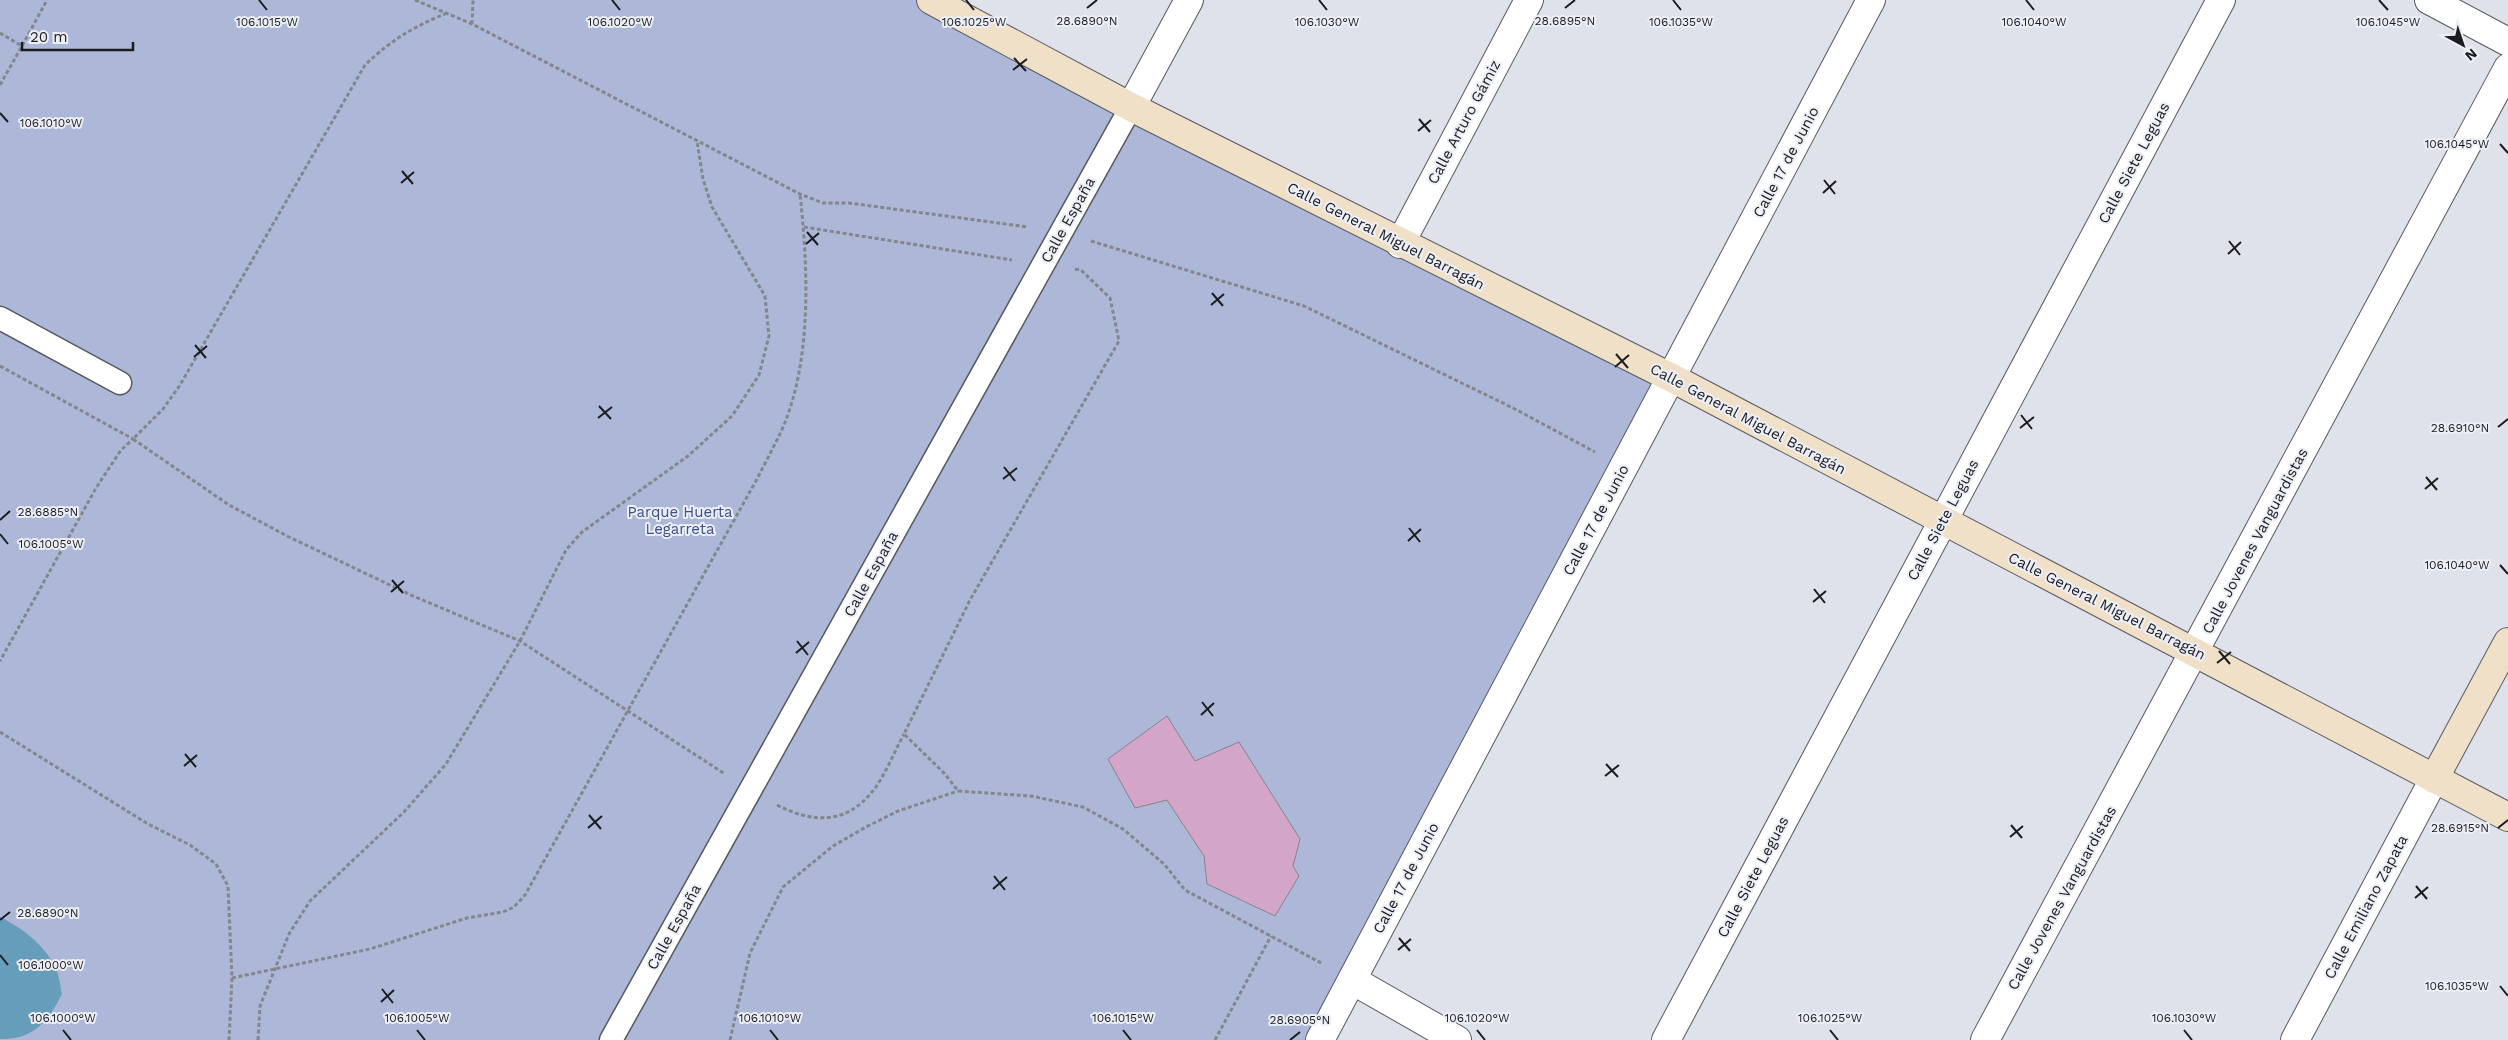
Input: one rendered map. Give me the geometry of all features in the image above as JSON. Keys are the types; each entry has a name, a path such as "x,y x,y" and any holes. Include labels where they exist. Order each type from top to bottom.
{"main road":[{"name":"Calle General Miguel Barragán","path":"931,0 1131,107 1400,244 1672,378 2508,817"},
{"name":"Calle Emiliano Zapata","path":"2434,779 2508,642"}],"street":[{"path":"1131,107 1188,0"},
{"name":"Calle Arturo Gámiz","path":"1400,244 1529,0"},
{"name":"Calle 17 de Junio","path":"1320,1040 1871,0"},
{"name":"Calle Siete Leguas","path":"1666,1040 2221,0"},
{"path":"2429,0 2508,42"},
{"name":"Calle Jovenes Vanguardistas","path":"1985,1040 2196,652 2508,68"},
{"name":"Calle Emiliano Zapata","path":"2295,1040 2434,779"},
{"path":"1352,980 1457,1040"}],"lane":[{"name":"Calle España","path":"612,1040 1131,107"},
{"path":"0,318 120,382"}],"path":[{"path":"0,85 48,0"},
{"path":"415,0 472,24 473,0"},
{"path":"0,661 100,481 121,450 163,409 180,385 364,64 388,43 413,27 447,13"},
{"path":"0,33 22,46"},
{"path":"258,1040 260,1006 289,934 310,901 404,812 446,764 520,641 566,550 582,532 688,456 732,416 759,375 769,336 765,296 712,207 703,179 697,141"},
{"path":"232,978 370,949 467,918 503,912 514,907 525,896 757,480 784,424 797,382 805,327 804,227 800,194"},
{"path":"0,366 133,439 229,505 289,537 413,596 520,641 628,709 750,791 793,813 816,820 836,817 856,808 872,792 904,734 970,600 1119,341 1110,298 1081,270 804,227"},
{"path":"0,732 148,824 190,845 216,864 228,886 232,978 229,1040"},
{"path":"904,734 945,774 958,790"},
{"path":"730,1040 750,952 783,887 833,846 866,827 898,811 958,790 1031,796 1082,807 1123,829 1164,864 1184,890 1352,980"},
{"path":"1215,1040 1271,936"}],"green space":[{"name":"Parque Huerta Legarreta","path":"0,0 931,0 1672,378 1320,1040 0,1040"}],"shaded area":[{"path":"0,917 32,938 45,951 56,970 62,994 52,1012 39,1027 22,1036 0,1039"}],"building":[{"path":"1167,716 1195,761 1239,742 1300,839 1293,866 1299,876 1275,916 1207,884 1204,856 1167,800 1135,808 1108,759"}]}
